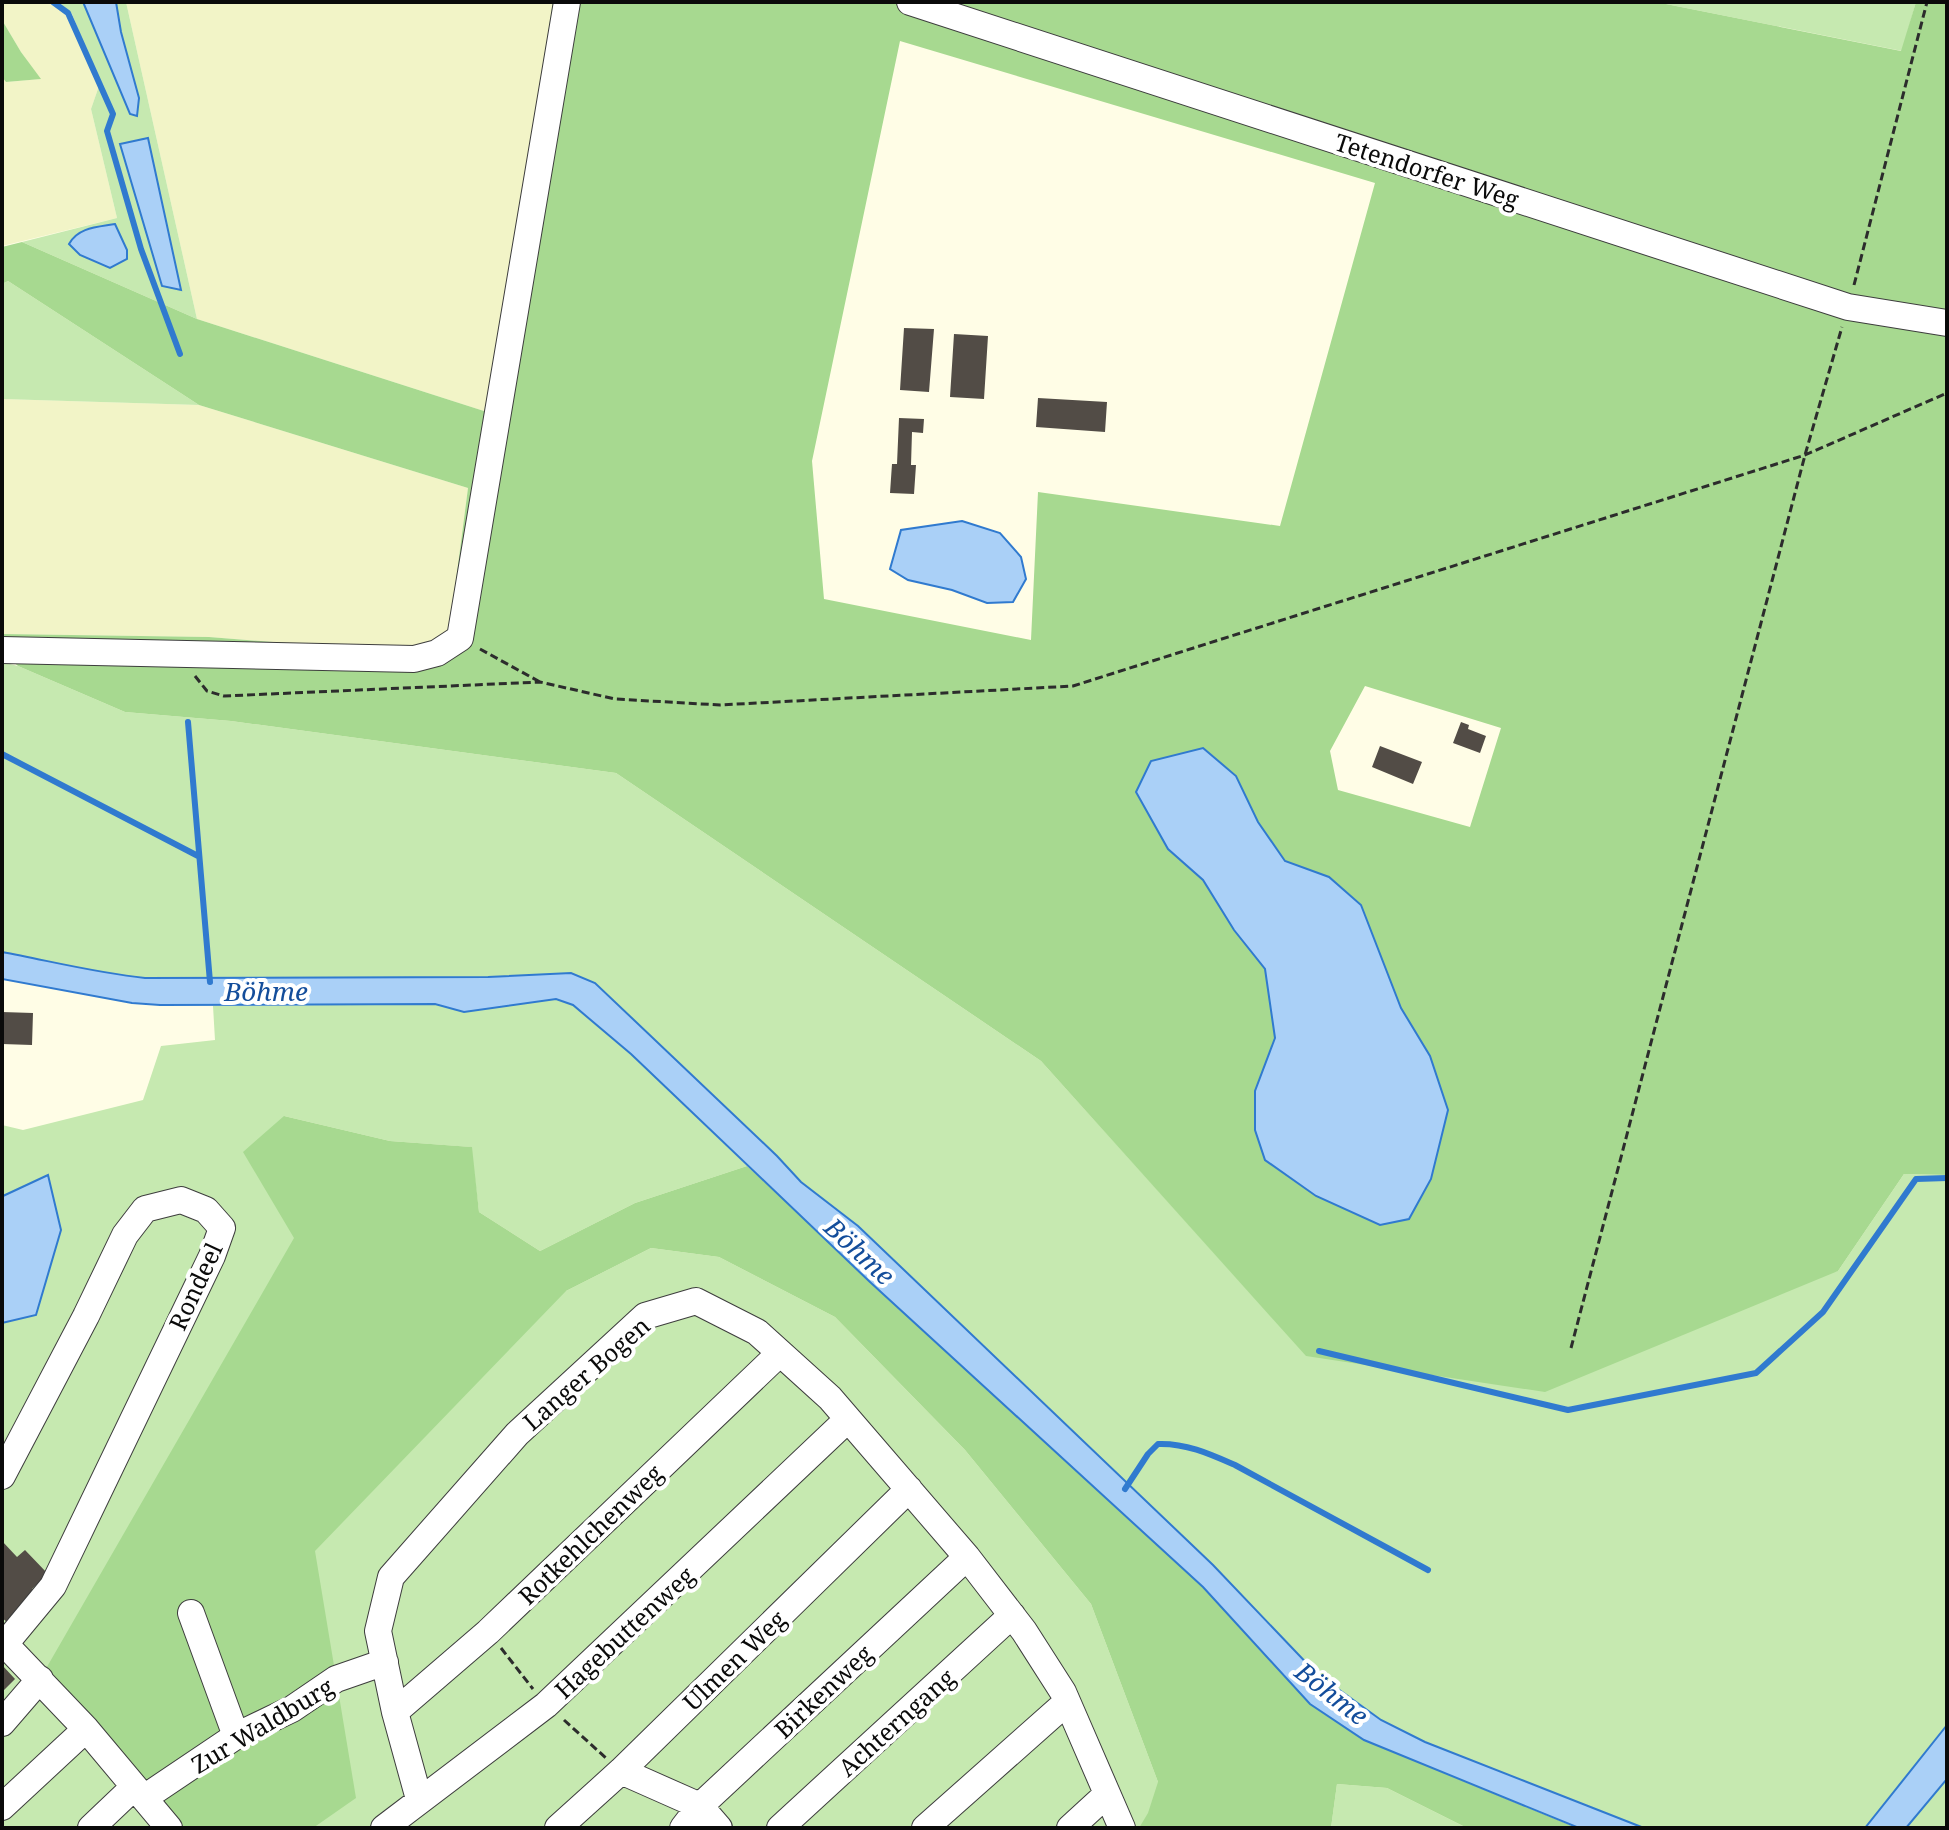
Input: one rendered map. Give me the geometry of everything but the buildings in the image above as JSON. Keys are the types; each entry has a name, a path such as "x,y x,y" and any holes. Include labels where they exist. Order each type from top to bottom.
{"street":[{"path":"2,650 414,659 437,653 460,638 567,2"},
{"name":"Tetendorfer Weg","path":"910,2 1848,307 1947,323"},
{"name":"Rondeel","path":"2,1476 125,1235 145,1209 181,1200 206,1210 222,1228 212,1256 53,1586 3,1643"},
{"name":"Langer Bogen","path":"419,1799 395,1712 378,1631 391,1577 517,1434 645,1316 696,1301 757,1332 830,1398 967,1557 1012,1615 1067,1702 1122,1828"},
{"name":"Rotkehlchenweg","path":"395,1712 488,1632 780,1353"},
{"name":"Hagebuttenweg","path":"384,1828 546,1705 848,1419"},
{"name":"Ulmen Weg","path":"558,1828 621,1771 909,1489"},
{"name":"Birkenweg","path":"683,1828 700,1806 967,1557"},
{"path":"191,1613 236,1736"},
{"name":"Achterngang","path":"780,1828 1012,1615"},
{"path":"3,1643 86,1729 169,1828"},
{"name":"Zur Waldburg","path":"91,1828 139,1792 236,1736 292,1709 336,1679 385,1662"},
{"path":"2,1723 40,1679"},
{"path":"925,1828 1067,1702"},
{"path":"2,1807 86,1729"},
{"path":"621,1771 700,1806 719,1828"},
{"path":"1070,1828 1106,1795"}],"path":[{"path":"1571,1348 1927,2"},
{"path":"196,654 193,673 199,684 207,691 224,696 540,682 615,699 720,705 1073,686 1805,455 1947,393"},
{"path":"460,638 540,682"}],"green space":[{"path":"2,2 59,2 72,14 100,83 91,109 117,218 2,246 2,77 6,82 40,79 2,20"},
{"path":"59,2 126,2 197,319 22,242 117,218 91,109 100,83 72,14"},
{"path":"126,2 553,2 487,412 197,319"},
{"path":"553,2 1656,2 1901,51 1916,2 1947,2 1947,1175 1904,1174 1838,1271 1545,1392 1306,1356 1041,1061 616,773 231,721 125,712 18,666 2,652 2,634 209,637 401,652 449,634 468,488 199,405 8,281 2,284 2,247 22,242 197,319 487,412","holes":["900,41 1375,183 1280,526 1038,492 1031,640 824,599 812,461","1365,686 1501,728 1470,827 1338,790 1330,751","1236,776 1258,822 1285,861 1329,877 1361,905 1401,1008 1430,1056 1255,1091 1275,1038 1265,969 1234,930 1203,880"]},
{"path":"1656,2 1916,2 1902,51"},
{"path":"2,20 41,79 6,82 2,77"},
{"path":"8,281 199,405 2,399 2,284"},
{"path":"2,399 199,405 468,488 449,634 401,652 209,637 2,634"},
{"path":"2,662 125,712 231,721 616,773 1041,1061 1307,1356 1838,1271 1904,1174 1947,1175 1947,1725 1865,1828 1644,1828 1425,1742 1381,1720 1316,1673 1213,1565 858,1226 801,1182 777,1156 571,973 488,977 145,978 2,952"},
{"path":"556,999 573,1005 631,1054 747,1166 635,1203 540,1251 479,1212 471,1147 390,1141 284,1116 566,1291 651,1248 719,1257 835,1317 965,1450 1091,1604 1158,1782 1277,1828 2,1828 2,1125 23,1130 143,1100 161,1046 215,1040 213,1006 435,1004 464,1012"},
{"path":"284,1116 390,1141 472,1147 479,1212 540,1251 635,1203 747,1166 1203,1587 1310,1704 1364,1740 1577,1828 1467,1828 1387,1788 1337,1784 1331,1828 1139,1828 1148,1813 1158,1782 1091,1604 965,1450 835,1317 719,1257 651,1248 566,1291 315,1551 356,1798 313,1828 169,1828 40,1679 294,1238 243,1152"},
{"path":"1947,1779 1947,1828 1906,1828"},
{"path":"1337,1784 1387,1788 1467,1828 1331,1828"}],"water":[{"path":"83,2 116,2 139,98 137,116 130,114"},
{"path":"148,138 181,290 162,286 120,144"},
{"path":"115,224 127,250 127,259 110,268 80,255 69,244 83,231"},
{"path":"962,521 1000,533 1021,557 1026,579 1013,602 987,603 952,590 908,580 890,569 901,530"},
{"path":"1203,748 1236,776 1258,822 1285,861 1329,877 1361,905 1401,1008 1430,1056 1448,1110 1431,1179 1409,1219 1380,1225 1316,1196 1265,1160 1255,1130 1255,1091 1275,1038 1265,969 1234,930 1203,880 1168,849 1136,792 1151,761"},
{"name":"Böhme","path":"2,952 145,978 488,977 571,973 595,983 801,1182 858,1226 1213,1565 1316,1673 1381,1720 1425,1742 1644,1828 1579,1828 1364,1740 1310,1704 1203,1587 870,1282 631,1054 573,1005 556,999 464,1012 435,1004 132,1003 2,979"},
{"path":"48,1175 61,1230 36,1315 2,1323 3,1196"},
{"path":"1947,1725 1947,1779 1906,1828 1865,1828"}],"waterway":[{"path":"53,2 68,13 113,114 107,131 141,249 180,354"},
{"path":"188,722 210,982"},
{"path":"2,754 198,856"},
{"path":"1319,1351 1568,1410 1756,1373 1823,1312 1916,1179 1947,1178"},
{"path":"1125,1489 1158,1444 1188,1447 1235,1465 1428,1570"}]}
